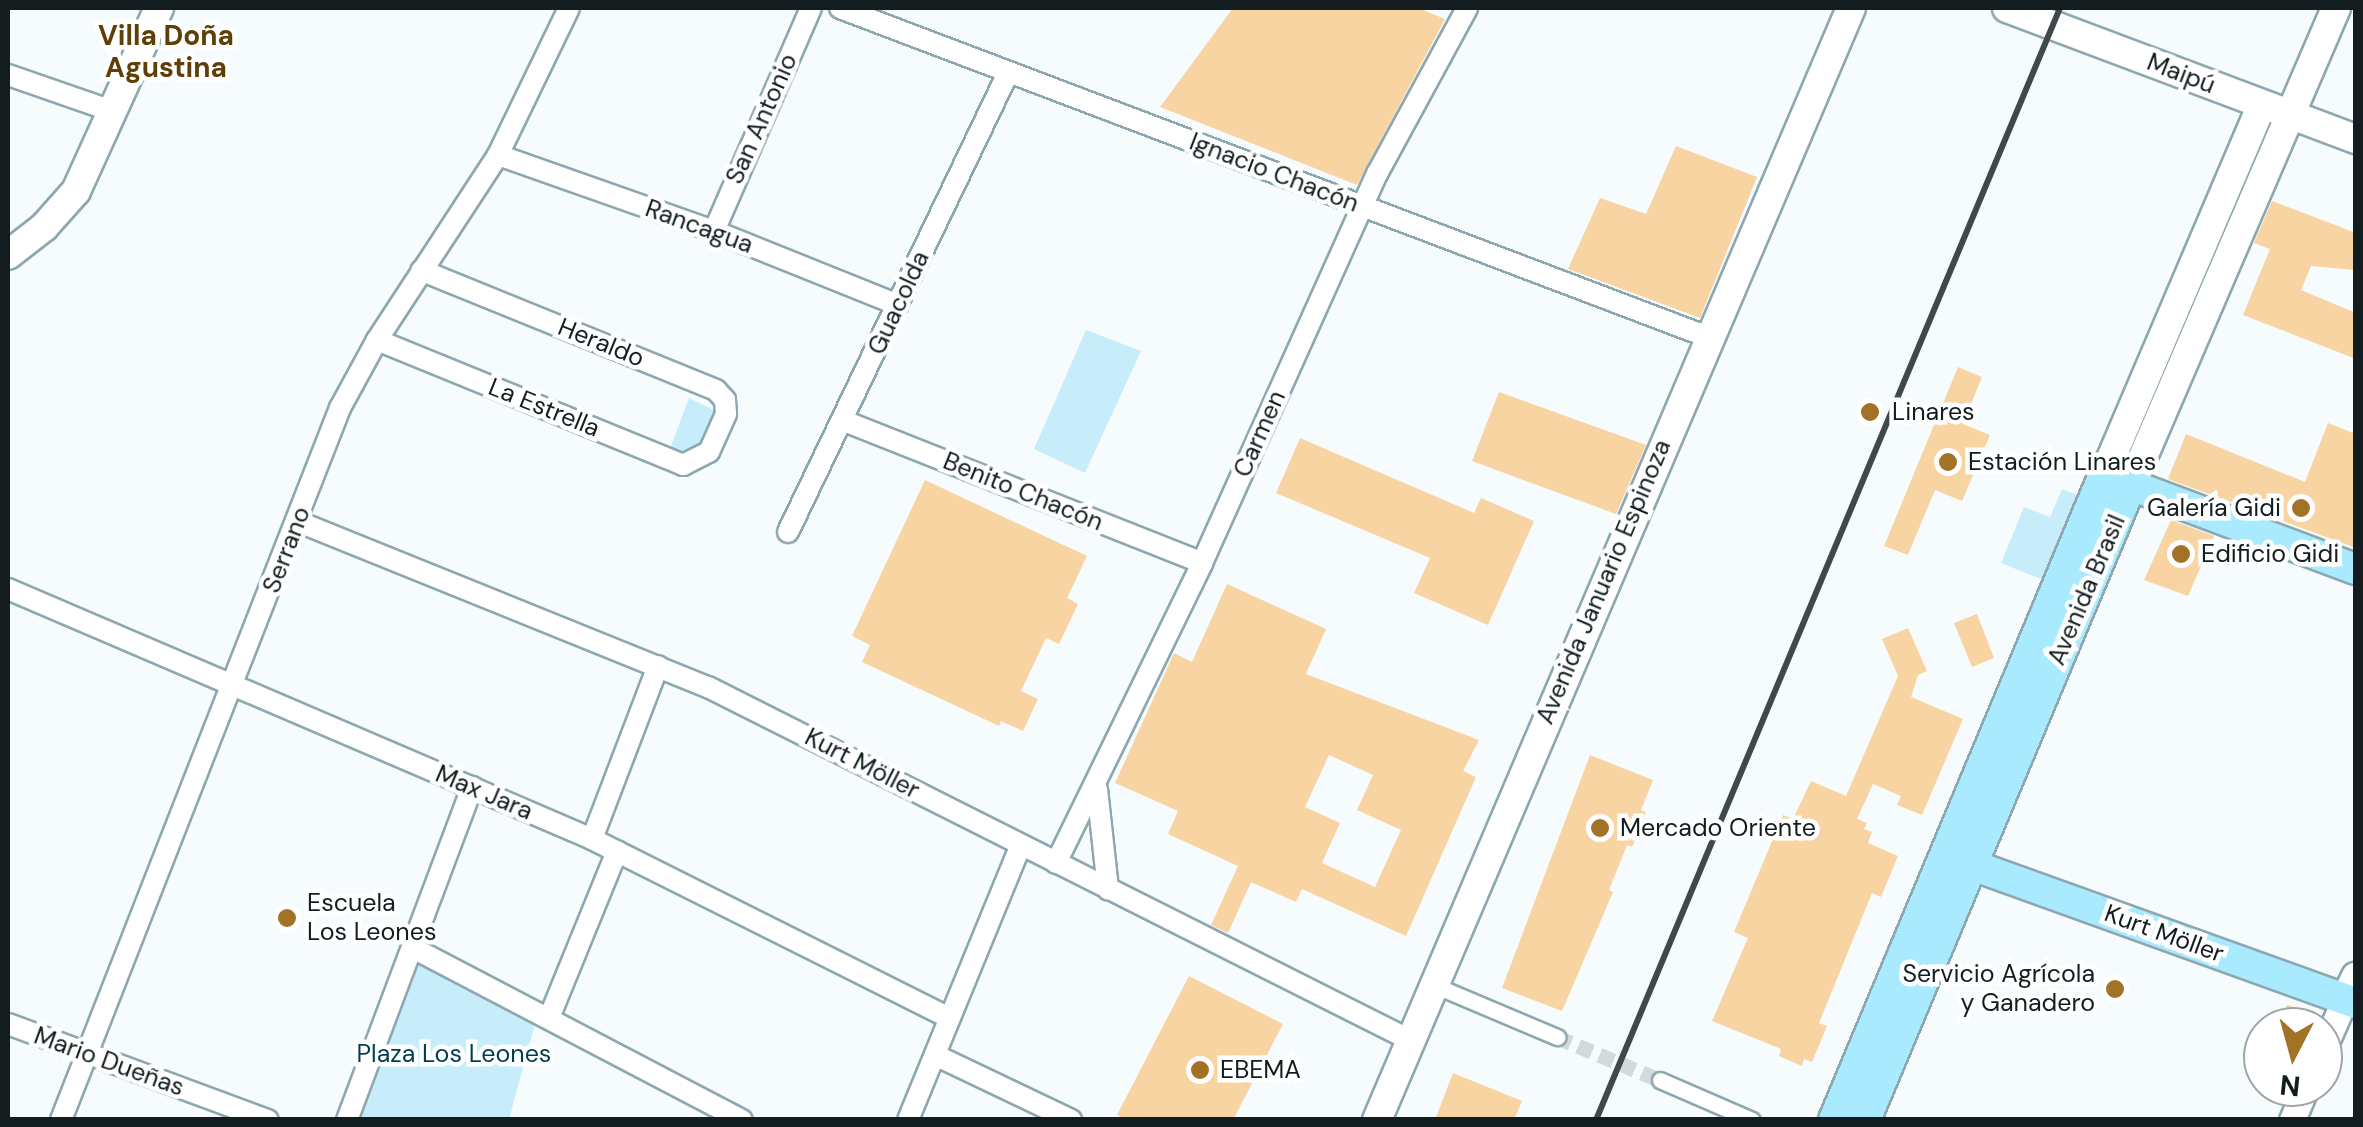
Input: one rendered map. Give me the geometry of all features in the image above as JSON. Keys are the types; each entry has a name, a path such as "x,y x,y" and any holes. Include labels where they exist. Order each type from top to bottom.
{"main road":[{"path":"8,255 44,227 76,192 160,8"},
{"name":"Avenida Januario Espinoza","path":"1376,1120 1852,8"},
{"name":"Avenida Januario Espinoza","path":"1835,46 1870,8"},
{"name":"Maipú","path":"2007,8 2356,139"},
{"name":"Avenida Brasil","path":"1834,1120 1957,826 2117,480 2275,110 2336,8"},
{"path":"2117,480 2356,569"},
{"name":"Avenida Brasil","path":"1865,1120 1972,864 2117,480"},
{"path":"1957,826 1960,850 1972,864"},
{"name":"Kurt Möller","path":"1972,864 2352,993"}],"street":[{"name":"Serrano","path":"60,1120 234,687 340,408 377,340 498,155 569,8"},
{"name":"San Antonio","path":"714,231 811,8"},
{"name":"Ignacio Chacón","path":"840,8 1708,337"},
{"name":"Carmen","path":"1056,863 1202,563 1362,207 1467,8"},
{"name":"Guacolda","path":"788,532 1008,72"},
{"path":"8,75 115,112"},
{"name":"Rancagua","path":"498,155 714,231 898,305"},
{"name":"Heraldo","path":"421,270 716,390 725,400 726,414 709,452"},
{"name":"La Estrella","path":"377,340 683,465 698,462 709,452"},
{"name":"Benito Chacón","path":"844,421 1202,563"},
{"name":"Kurt Möller","path":"298,522 658,666 758,711 1410,1040"},
{"name":"Max Jara","path":"8,589 617,850 950,1018"},
{"path":"592,839 658,666"},
{"path":"1098,777 1096,809 1108,889"},
{"path":"347,1120 472,788"},
{"path":"908,1120 1021,845"},
{"path":"549,1018 617,850"},
{"path":"413,948 742,1120"},
{"path":"1434,985 1557,1037"},
{"name":"Mario Dueñas","path":"8,1024 86,1056 268,1120"},
{"path":"934,1055 1071,1120"},
{"path":"1660,1080 1752,1120"}],"green space":[{"path":"1086,330 1141,351 1085,473 1034,449"},
{"path":"689,398 722,414 698,462 669,451"},
{"path":"2062,489 2087,499 2048,582 2001,563 2024,507 2050,517"},
{"name":"Plaza Los Leones","path":"419,964 535,1024 509,1119 360,1119"}],"building":[{"path":"1233,8 1418,8 1445,19 1357,185 1160,107"},
{"path":"1676,146 1757,177 1700,318 1568,269 1600,198 1646,214"},
{"path":"2272,201 2356,233 2356,270 2311,266 2301,290 2356,313 2356,359 2243,315 2270,249 2254,243"},
{"name":"Estación Linares","path":"1958,367 1982,377 1963,424 1990,435 1962,501 1935,490 1908,555 1884,546"},
{"path":"1499,392 1646,445 1616,514 1472,461"},
{"path":"2328,423 2356,434 2356,548 2168,479 2186,434 2305,482"},
{"path":"1300,438 1474,513 1481,498 1534,521 1488,625 1414,593 1430,558 1276,493"},
{"path":"925,480 1087,556 1067,598 1078,604 1059,644 1046,638 1021,691 1038,699 1023,731 1001,721 999,726 862,662 870,645 852,636"},
{"name":"Edificio Gidi","path":"2171,520 2214,536 2188,596 2144,580"},
{"path":"1227,584 1326,629 1306,674 1479,740 1463,771 1476,777 1406,936 1302,889 1296,902 1251,882 1228,933 1211,925 1238,866 1168,834 1178,811 1115,783 1174,653 1192,662","holes":["1329,755 1373,775 1357,810 1401,830 1375,887 1322,863 1340,823 1305,807"]},
{"path":"1977,614 1994,658 1972,667 1954,623"},
{"path":"1908,628 1927,671 1918,675 1911,697 1963,719 1922,815 1897,805 1901,796 1873,784 1857,819 1867,823 1864,829 1872,832 1868,843 1898,856 1881,897 1872,893 1819,1023 1827,1026 1812,1062 1804,1059 1802,1066 1779,1056 1781,1049 1712,1021 1748,938 1734,932 1783,815 1793,819 1811,781 1846,796 1898,676 1882,639"},
{"name":"Mercado Oriente","path":"1590,755 1653,780 1641,810 1646,812 1632,847 1627,845 1609,890 1613,892 1562,1011 1502,988"},
{"name":"EBEMA","path":"1189,976 1283,1024 1233,1120 1126,1120 1117,1115"},
{"path":"1453,1073 1522,1101 1514,1120 1435,1120"}],"tunnel":[{"path":"1557,1037 1660,1080"}],"railway":[{"path":"1596,1120 2060,8"}],"place":[{"name":"Linares","path":"1870,412"},
{"name":"Estación Linares","path":"1948,462"},
{"name":"Galería Gidi","path":"2301,508"},
{"name":"Edificio Gidi","path":"2181,554"},
{"name":"Mercado Oriente","path":"1600,828"},
{"name":"Escuela Los Leones","path":"287,918"},
{"name":"Servicio Agrícola y Ganadero","path":"2115,989"},
{"name":"EBEMA","path":"1200,1070"}],"district":[{"name":"Villa Doña Agustina","path":"166,52"}]}
